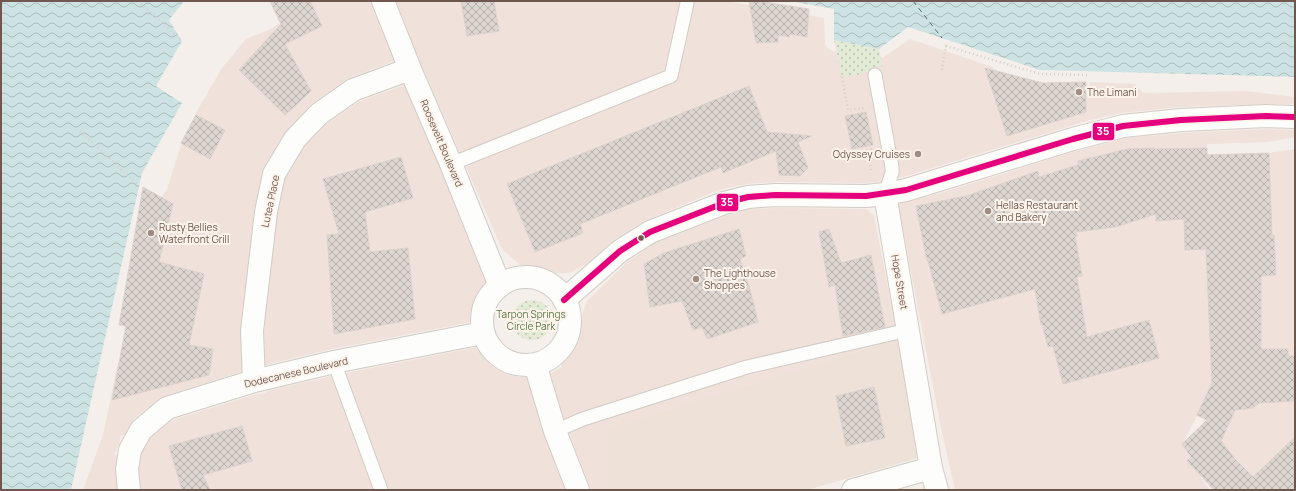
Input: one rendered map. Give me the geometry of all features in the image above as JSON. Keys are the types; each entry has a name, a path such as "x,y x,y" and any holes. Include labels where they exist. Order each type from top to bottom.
{"street":[{"name":"Roosevelt Boulevard","path":"383,1 500,286"},
{"name":"Lutea Place","path":"254,381 252,331 266,212 274,174 295,139 319,114 353,90 410,69"},
{"path":"564,300 620,251 650,232 724,203 748,196 866,196 885,194 925,184 1073,139 1123,126 1181,120 1266,116 1295,117"},
{"name":"Hope Street","path":"885,194 931,468 937,490"},
{"path":"528,277 542,280 555,288 564,300 569,312 570,326 566,339 559,351 548,359 535,364 522,365 509,362 498,355 489,345 484,333 482,320 484,307 490,295 500,286 513,279 528,277"},
{"name":"Dodecanese Boulevard","path":"129,490 127,469 130,450 141,430 167,408 254,381 334,362 484,333"},
{"path":"535,364 555,431 578,490"},
{"path":"853,490 931,468"}],"lane":[{"path":"451,164 671,76 687,4"},
{"name":"Hope Street","path":"875,75 892,167 892,173 885,194"},
{"path":"555,431 583,419 747,367 908,330"},
{"path":"334,362 382,490"}],"path":[{"path":"138,1 182,41"},
{"path":"942,70 945,46 1040,74 1089,76"},
{"path":"842,77 848,110 868,107"},
{"path":"80,131 139,186"},
{"path":"871,170 867,150 876,148"}],"shaded area":[{"path":"277,1 370,1 394,61 350,78 313,103 286,132 264,167 254,210 241,329 243,371 160,398 134,419 125,435 121,435 119,445 114,454 117,456 115,471 118,490 83,490 103,435 117,368 125,343 126,294 144,225 167,189 179,151 197,111 222,68 246,39 269,30 286,19"},
{"path":"396,1 725,1 824,18 825,44 828,49 833,51 881,59 910,39 993,67 1011,130 1086,106 1090,82 1135,84 1143,93 1247,91 1295,97 1295,104 1181,107 1121,113 1090,120 903,177 884,181 866,183 776,182 746,184 719,190 644,221 614,240 588,263 569,273 554,273 524,268 502,249 416,53"},
{"path":"404,85 441,170 486,283 481,288 474,300 471,322 332,349 265,365 264,332 277,214 284,180 304,147 326,124 358,102"},
{"path":"1266,129 1295,130 1295,137 1268,142 1207,144 1207,155 1269,153 1295,149 1295,490 1214,490 1194,468 1210,490 955,490 940,423 898,204 941,193 1076,151 1125,138 1182,133","holes":["1197,416 1204,419 1202,425 1183,443"]},
{"path":"750,209 866,209 874,215 898,339 608,428 608,490 591,490 566,426 550,373 562,367 561,364 568,358 577,343 583,312 587,301 627,262 655,243 725,216"},
{"path":"898,339 918,458 807,490 608,490 607,428"},
{"path":"477,347 492,366 506,374 527,377 545,436 566,490 142,490 138,470 141,455 149,439 172,420 256,394 266,393 267,391 336,375"}],"green space":[{"path":"834,40 879,49 883,65 863,74 842,77"},
{"name":"Tarpon Springs Circle Park","path":"536,300 543,303 549,309 552,320 551,328 543,337 536,340 528,340 521,337 513,328 512,316 515,309 524,301"}],"water":[{"path":"1,1 184,1 169,20 182,41 156,86 182,103 142,173 71,490 1,490"},
{"path":"790,1 1295,1 1295,77 1040,70 908,27 879,49 834,40 834,9"}],"building":[{"path":"270,1 310,1 322,26 285,44 311,91 285,115 239,70 281,24"},
{"path":"461,1 494,1 499,31 467,36"},
{"path":"749,1 809,9 807,37 790,34 789,37 778,35 778,42 756,43"},
{"path":"985,68 1043,83 1086,82 1086,112 1007,136"},
{"path":"749,86 767,132 812,136 798,142 808,168 800,176 779,175 776,151 723,173 721,167 580,224 583,233 535,252 507,184"},
{"path":"866,112 873,145 852,149 845,116"},
{"path":"196,115 225,130 210,159 181,143"},
{"path":"1207,148 1207,155 1269,153 1272,235 1274,235 1276,275 1261,276 1261,349 1288,349 1288,356 1295,356 1295,401 1259,403 1253,408 1235,410 1221,441 1235,459 1253,477 1295,437 1295,490 1214,490 1187,461 1191,457 1182,444 1207,420 1197,415 1212,383 1206,249 1185,250 1184,219 1156,221 1156,214 1115,227 1076,232 1077,236 1075,236 1082,276 1077,277 1087,337 1149,320 1159,358 1063,384 1053,346 1048,347 1042,324 1041,325 1035,289 942,314 927,261 916,206 966,196 1038,171 1039,177 1078,165 1078,161 1127,149"},
{"path":"401,157 413,198 365,212 370,252 408,248 415,319 334,334 327,235 339,234 323,179"},
{"path":"143,187 173,204 159,262 204,274 189,345 213,349 209,375 112,400 126,326 119,325"},
{"name":"The Lighthouse Shoppes","path":"739,229 746,256 740,259 751,293 758,322 707,339 702,327 693,330 682,301 650,307 644,264 664,253"},
{"path":"829,229 841,263 871,255 885,327 843,336 835,285 829,287 819,232"},
{"path":"874,387 885,438 846,446 836,396"},
{"path":"242,426 252,461 203,475 210,490 182,490 169,446"}],"ferry route":[{"path":"913,1 942,38"}],"transit line":[{"name":"35","path":"564,300 620,251 650,232 724,203 748,197 775,195 866,196 906,190 1073,139 1123,126 1181,120 1266,116 1295,117"}],"place":[{"name":"The Limani","path":"1079,92"},
{"name":"Odyssey Cruises","path":"918,154"},
{"name":"Hellas Restaurant and Bakery","path":"988,211"},
{"name":"Rusty Bellies Waterfront Grill","path":"151,233"},
{"name":"The Lighthouse Shoppes","path":"696,279"}]}
